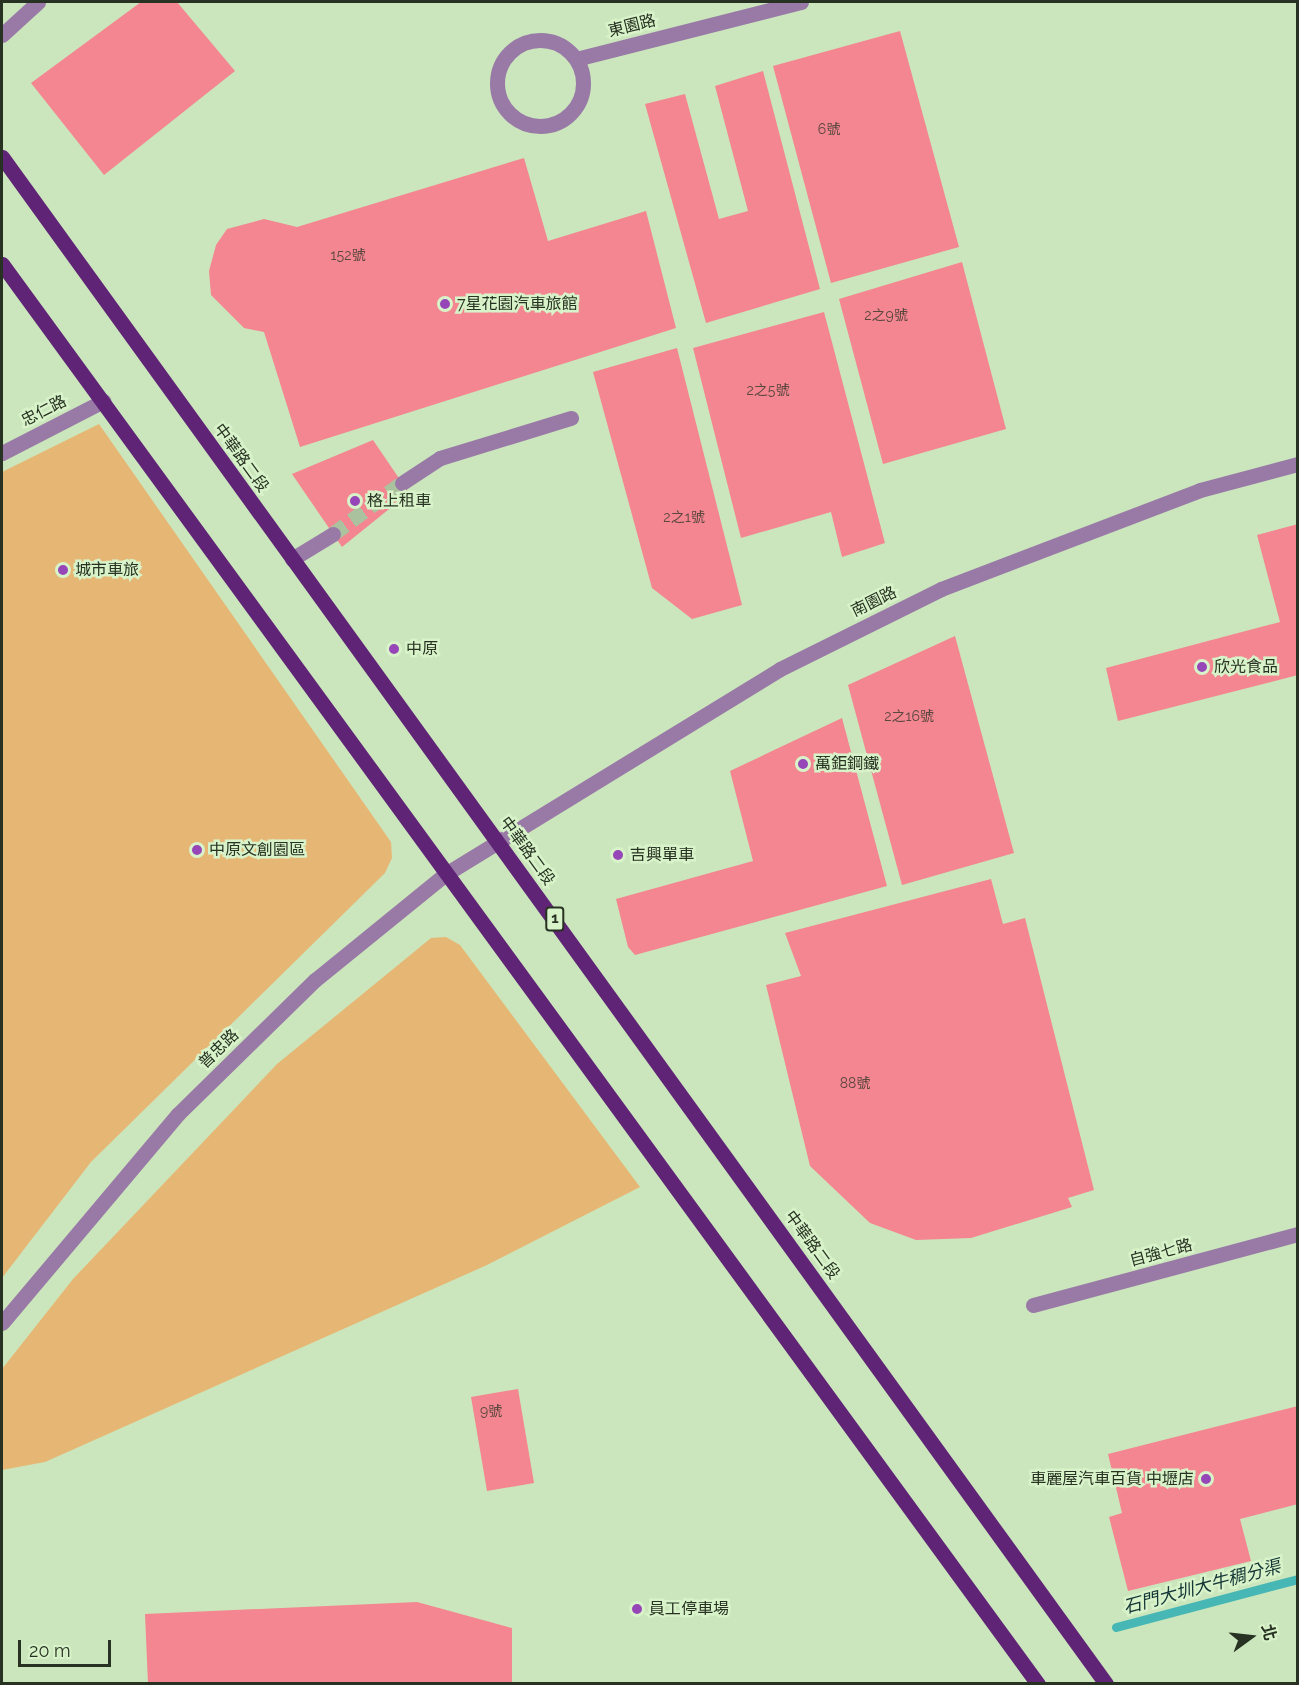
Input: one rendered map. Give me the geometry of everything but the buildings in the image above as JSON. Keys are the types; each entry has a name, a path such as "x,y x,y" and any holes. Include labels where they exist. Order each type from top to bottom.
{"main road":[{"name":"中華路二段","path":"2,158 1106,1683"},
{"path":"2,264 444,875 1038,1683"}],"street":[{"path":"2,35 38,2"},
{"name":"東園路","path":"576,59 801,2"},
{"path":"541,40 567,49 576,59 583,88 570,114 537,126 516,119 506,109 499,96 500,69 516,47 541,40"},
{"name":"忠仁路","path":"2,453 103,401"},
{"path":"402,483 440,458 571,418"},
{"name":"南園路","path":"498,841 780,669 941,589 1200,490 1298,464"},
{"path":"292,559 333,534"},
{"name":"普忠路","path":"2,1323 178,1114 315,980 444,875 498,841"},
{"name":"自強七路","path":"1034,1305 1298,1234"}],"shaded area":[{"name":"中原文創園區","path":"99,424 391,842 392,858 385,873 91,1162 2,1278 2,472"},
{"path":"446,937 460,945 640,1187 487,1265 45,1462 2,1470 2,1369 73,1279 277,1064 431,938"}],"waterway":[{"name":"石門大圳大牛稠分渠","path":"1116,1627 1298,1579"}],"tunnel":[{"path":"333,534 402,483"}],"place":[{"name":"7星花園汽車旅館","path":"445,304"},
{"name":"格上租車","path":"355,501"},
{"name":"城市車旅","path":"63,570"},
{"name":"中原","path":"394,649"},
{"name":"欣光食品","path":"1202,667"},
{"name":"萬鉅鋼鐵","path":"803,764"},
{"name":"中原文創園區","path":"197,850"},
{"name":"吉興單車","path":"618,855"},
{"name":"車麗屋汽車百貨 中壢店","path":"1206,1479"},
{"name":"員工停車場","path":"637,1609"}]}
